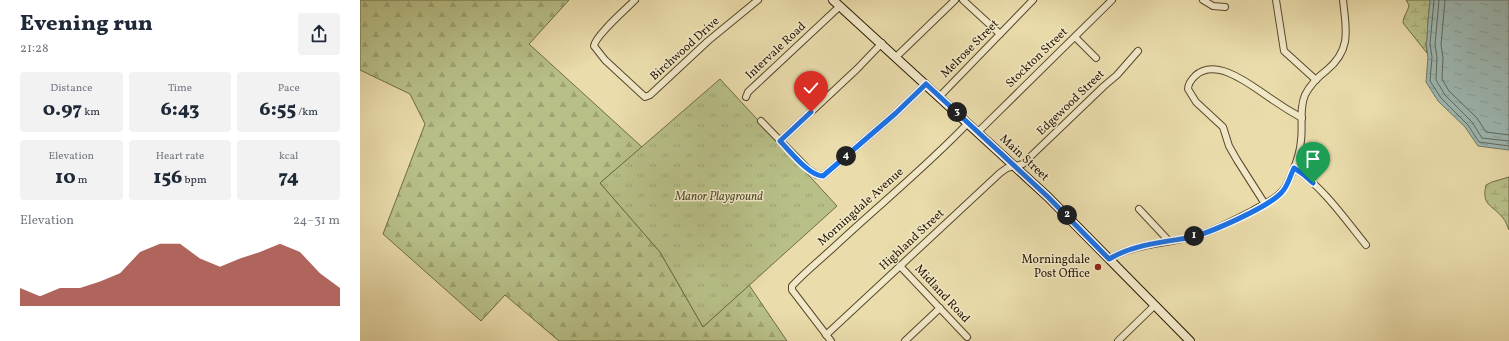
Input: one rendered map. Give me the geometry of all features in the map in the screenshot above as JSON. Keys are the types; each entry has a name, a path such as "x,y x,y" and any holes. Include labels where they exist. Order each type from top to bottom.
{"main road":[{"name":"Main Street","path":"833,0 940,96 1048,197 1190,341"}],"street":[{"name":"Birchwood Drive","path":"634,0 600,34 594,44 596,50 605,60 645,97 650,95 708,41 758,0"},
{"path":"896,57 955,0"},
{"path":"963,0 1000,34"},
{"name":"Melrose Street","path":"940,96 1033,0"},
{"name":"Stockton Street","path":"978,132 1112,0"},
{"path":"1203,0 1213,6 1224,7"},
{"path":"1276,0 1284,51 1316,80"},
{"path":"1109,259 1123,252 1169,241 1189,238 1212,230 1264,204 1282,192 1294,168 1301,139 1302,118 1306,94 1316,80 1334,64 1343,50 1346,36 1343,0"},
{"name":"Intervale Road","path":"746,97 748,92 840,6"},
{"path":"1075,37 1096,58"},
{"path":"780,141 857,69 882,43"},
{"name":"Edgewood Street","path":"1015,166 1023,164 1117,75 1138,51"},
{"path":"1264,204 1236,160 1229,146 1223,127 1196,102 1188,89 1188,84 1202,71 1211,69 1220,70 1236,76 1302,118"},
{"path":"761,121 809,170 817,175 823,176 896,113 926,84"},
{"name":"Morningdale Avenue","path":"826,335 792,290 792,286 950,142 968,123"},
{"name":"Highland Street","path":"826,335 995,177 1007,168 1015,166"},
{"path":"1294,168 1313,183 1345,218 1366,245"},
{"path":"1139,209 1169,241"},
{"name":"Midland Road","path":"900,266 967,337"},
{"path":"1118,341 1155,305"},
{"path":"904,341 940,308"},
{"path":"826,335 831,341"}],"green space":[{"path":"360,0 569,0 529,44 642,147 600,183 660,252 703,327 749,285 787,341 559,341 505,295 481,321 383,234 425,124 410,94 360,70"},
{"path":"1406,0 1430,0 1426,43 1427,53 1403,23 1409,5"},
{"name":"Manor Playground","path":"720,79 837,206 703,327 660,252 600,183"},
{"path":"1509,177 1509,230 1504,219 1487,201 1485,192 1486,185"}],"water":[{"path":"1430,0 1509,0 1509,150 1478,146 1465,127 1438,101 1426,82 1428,57 1426,43"}],"place":[{"name":"Morningdale Post Office","path":"1098,267"}],"route":[{"path":"811,112 793,127 780,141 809,170 817,175 823,176 896,113 926,84 1048,197 1096,244 1109,259 1116,254 1123,252 1178,239 1189,238 1221,227 1276,197 1286,186 1294,168 1313,183"}]}
